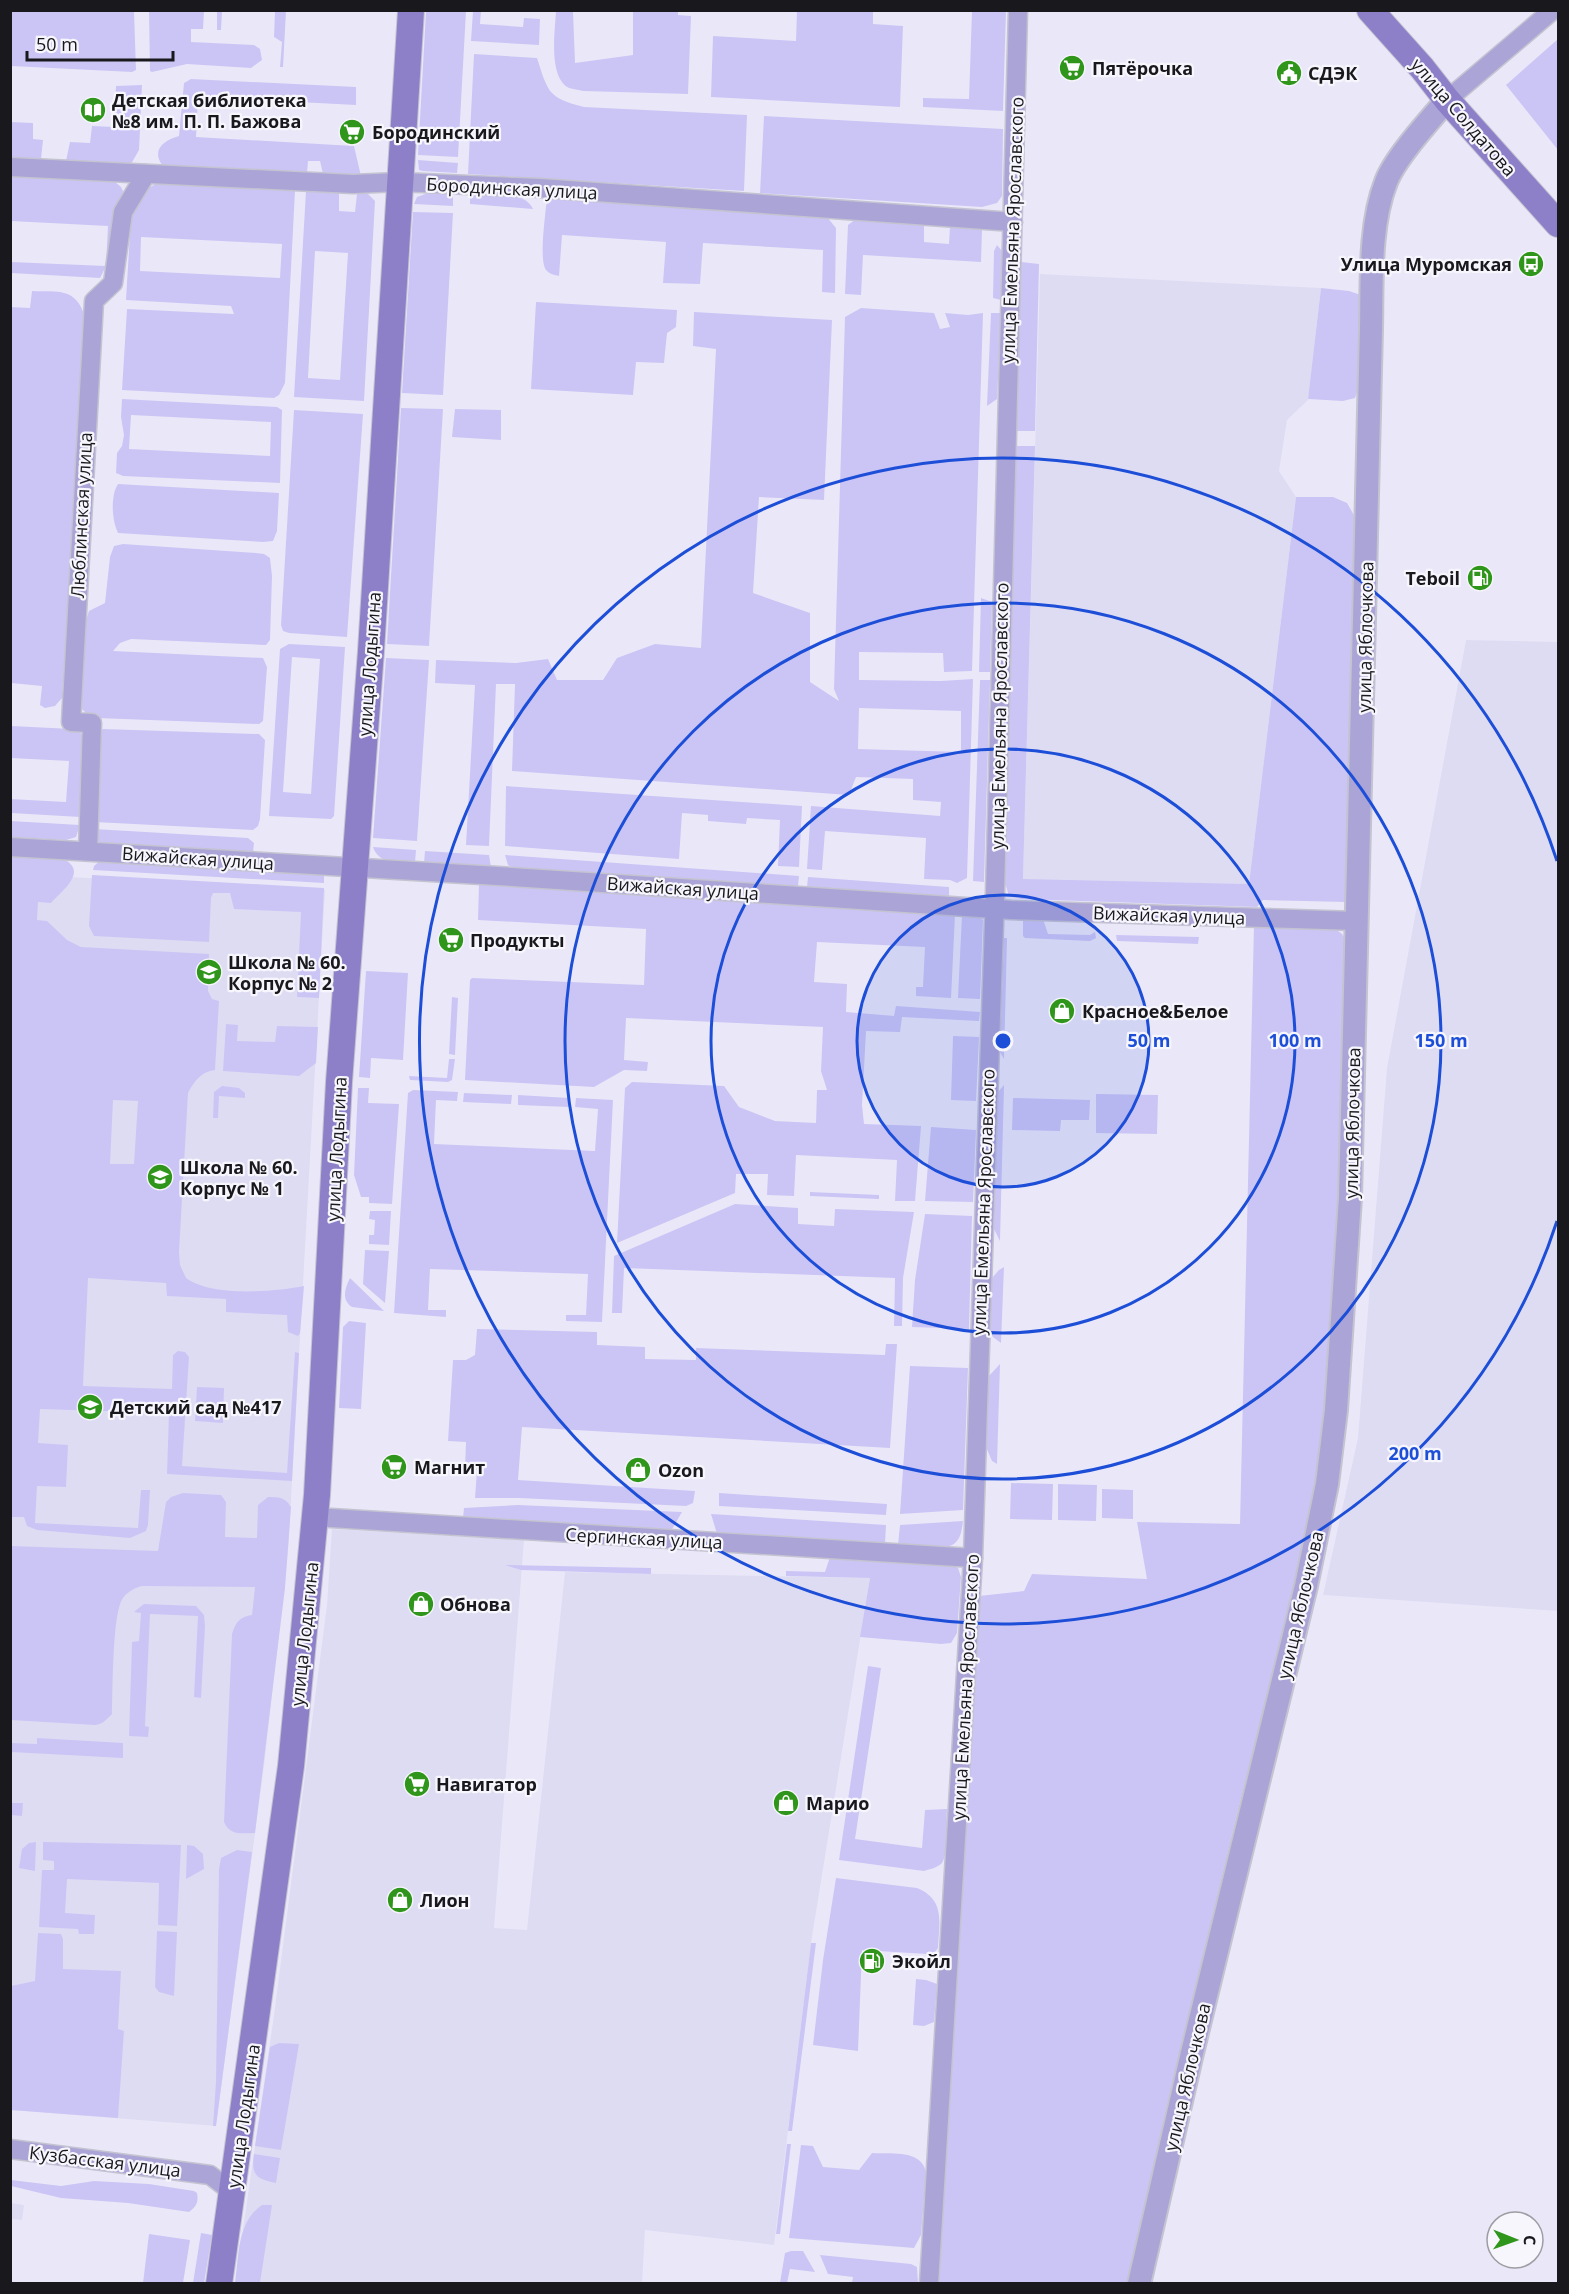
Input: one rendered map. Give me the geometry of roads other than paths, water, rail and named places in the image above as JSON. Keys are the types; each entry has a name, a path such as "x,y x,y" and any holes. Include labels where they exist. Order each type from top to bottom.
{"main road":[{"name":"улица Лодыгина","path":"219,2283 291,1766 315,1517 339,1094 371,651 411,10"},
{"name":"улица Солдатова","path":"1370,10 1558,224"}],"street":[{"name":"улица Емельяна Ярославского","path":"929,2283 973,1558 994,909 1018,10"},
{"name":"улица Яблочкова","path":"1139,2283 1328,1484 1336,1410 1350,1198 1371,329 1377,216 1386,180 1405,152 1447,100 1553,10"},
{"name":"Бородинская улица","path":"10,167 353,184 399,182 540,188 1013,222"},
{"name":"Люблинская улица","path":"88,851 92,723 71,722 94,301 113,283 123,212 146,174"},
{"name":"Вижайская улица","path":"10,847 994,909 1357,921"},
{"name":"Сергинская улица","path":"315,1517 973,1558"},
{"name":"Кузбасская улица","path":"10,2150 210,2175 232,2192"}],"place":[{"name":"Пятёрочка","path":"1072,68"},
{"name":"СДЭК","path":"1289,73"},
{"name":"Детская библиотека №8 им. П. П. Бажова","path":"93,110"},
{"name":"Бородинский","path":"352,132"},
{"name":"Улица Муромская","path":"1531,264"},
{"name":"Teboil","path":"1480,578"},
{"name":"Продукты","path":"451,940"},
{"name":"Школа № 60. Корпус № 2","path":"209,972"},
{"name":"Красное&Белое","path":"1062,1011"},
{"name":"Школа № 60. Корпус № 1","path":"160,1177"},
{"name":"Детский сад №417","path":"90,1407"},
{"name":"Магнит","path":"394,1467"},
{"name":"Ozon","path":"638,1470"},
{"name":"Обнова","path":"421,1604"},
{"name":"Навигатор","path":"417,1784"},
{"name":"Марио","path":"786,1803"},
{"name":"Лион","path":"400,1900"},
{"name":"Экойл","path":"872,1961"}]}
